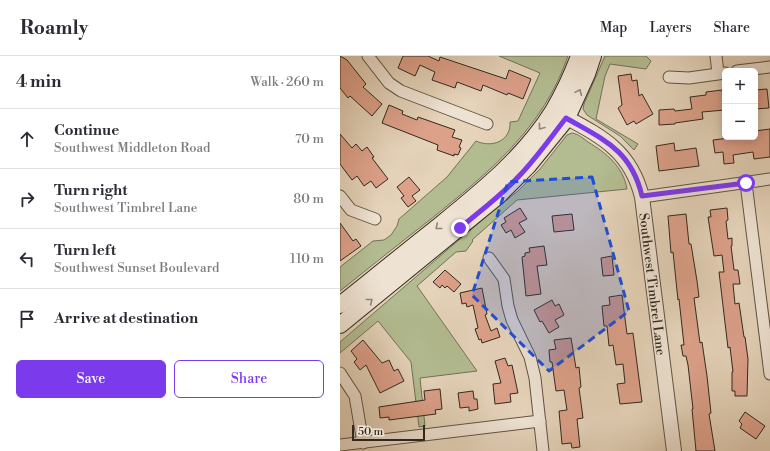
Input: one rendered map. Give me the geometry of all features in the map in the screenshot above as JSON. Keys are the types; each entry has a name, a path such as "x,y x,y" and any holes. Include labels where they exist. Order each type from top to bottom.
{"main road":[{"path":"340,305 494,180 522,152 542,127 560,114 569,80 579,56"},
{"path":"340,325 498,196 528,166 587,74 593,56"}],"street":[{"path":"368,56 389,84 401,91 487,124"},
{"path":"669,77 689,78 722,73 716,56"},
{"path":"758,68 770,67"},
{"name":"Southwest Timbrel Lane","path":"560,114 601,138 618,150 633,170 642,196 674,451"},
{"path":"642,196 770,179"},
{"path":"746,183 770,374"},
{"path":"340,196 351,210 375,219"},
{"path":"489,258 504,279 508,306 512,320 530,358 535,378 543,451"},
{"path":"340,373 355,396 363,443"},
{"path":"340,445 540,421"}],"highlighted area":[{"path":"592,177 629,311 549,371 472,295 508,182"}],"green space":[{"path":"499,56 568,56 557,82 544,106 529,128 512,148 452,202 340,291 340,267 373,241 384,240 391,235 397,226 399,219 447,177 476,141 488,144 499,142 504,139 507,134 510,122 518,121 540,73"},
{"path":"605,56 646,56 651,61 646,69 610,64 605,76 596,119 638,144 634,150 620,136 587,115 583,109"},
{"path":"572,133 588,142 613,161 622,174 627,189 517,200 472,240 473,241 466,251 456,252 417,286 477,371 420,378 425,426 419,427 411,362 378,321 340,353 340,342 518,191 540,169 567,135"}],"building":[{"path":"340,56 347,60 366,84 363,87 382,104 372,116 350,96 348,98 340,88"},
{"path":"403,56 428,56 439,61 440,57 506,79 509,70 531,79 523,99 508,93 507,95 483,85 481,91 457,82 455,88 432,80 435,72 420,65 415,76 398,68"},
{"path":"631,74 632,81 637,80 639,96 642,94 653,114 636,124 634,121 627,125 618,108 622,105 618,76"},
{"path":"767,89 769,108 758,109 758,90"},
{"path":"722,90 722,110 702,112 703,119 659,125 659,110 674,109 675,111 692,109 690,97 706,95 706,92"},
{"path":"389,105 403,111 402,114 417,120 418,117 455,130 452,137 462,140 458,155 454,154 454,156 437,150 438,145 382,123"},
{"path":"770,129 770,157 754,159 753,152 733,155 734,163 724,164 723,152 715,153 713,140 758,140 758,131"},
{"path":"340,134 352,148 356,144 362,151 367,147 374,157 372,158 388,179 376,188 371,181 364,186 357,176 352,180 340,164"},
{"path":"674,143 675,151 696,148 699,166 659,171 656,146"},
{"path":"409,177 420,190 412,196 416,201 408,207 401,198 404,196 397,187"},
{"path":"520,208 527,219 519,223 525,232 515,238 511,230 506,233 501,225 506,222 504,218"},
{"path":"727,208 728,220 726,221 728,239 732,238 731,246 734,270 738,270 740,284 733,284 735,304 739,303 748,359 747,396 735,396 735,391 732,391 733,372 730,347 728,348 719,272 724,272 722,255 714,256 708,217 711,217 710,210"},
{"path":"572,214 574,230 554,232 552,216"},
{"path":"686,214 689,244 691,244 699,297 694,298 700,343 702,342 707,376 711,413 709,414 715,451 696,451 688,365 686,356 683,356 681,345 684,345 673,252 671,253 668,216"},
{"path":"340,223 353,241 356,239 361,246 340,261"},
{"path":"544,246 547,265 537,266 541,294 526,296 522,257 525,256 525,253 530,252 529,248"},
{"path":"612,256 614,275 603,276 601,258"},
{"path":"445,270 461,284 454,292 447,286 445,288 442,285 440,288 433,282"},
{"path":"482,288 487,314 485,315 491,331 497,328 500,337 482,343 481,339 479,340 475,329 478,328 473,305 467,307 466,303 462,304 460,293"},
{"path":"622,295 627,334 633,333 642,402 620,404 617,384 625,383 623,364 616,365 613,345 609,346 607,326 604,326 602,306 610,305 609,297"},
{"path":"552,300 555,306 559,304 564,315 555,320 559,327 549,333 542,321 540,322 534,310"},
{"path":"571,338 576,368 579,367 581,387 579,388 583,418 577,419 580,447 572,448 571,443 562,444 559,411 567,410 564,390 556,391 549,350 556,349 554,340"},
{"path":"363,340 382,363 389,360 394,371 398,369 404,381 380,393 366,365 360,370 354,362 357,359 351,351"},
{"path":"505,358 508,366 512,365 518,393 510,394 511,402 495,404 493,384 501,383 495,361"},
{"path":"440,389 442,409 435,410 436,414 389,420 389,417 380,418 379,407 425,400 424,391"},
{"path":"473,391 474,399 477,399 478,409 469,411 469,407 460,408 458,393"},
{"path":"745,412 765,426 756,439 740,428 742,424 739,421"}],"route":[{"path":"460,228 519,176 541,151 566,118 601,138 618,150 633,170 642,196 746,183"}]}
